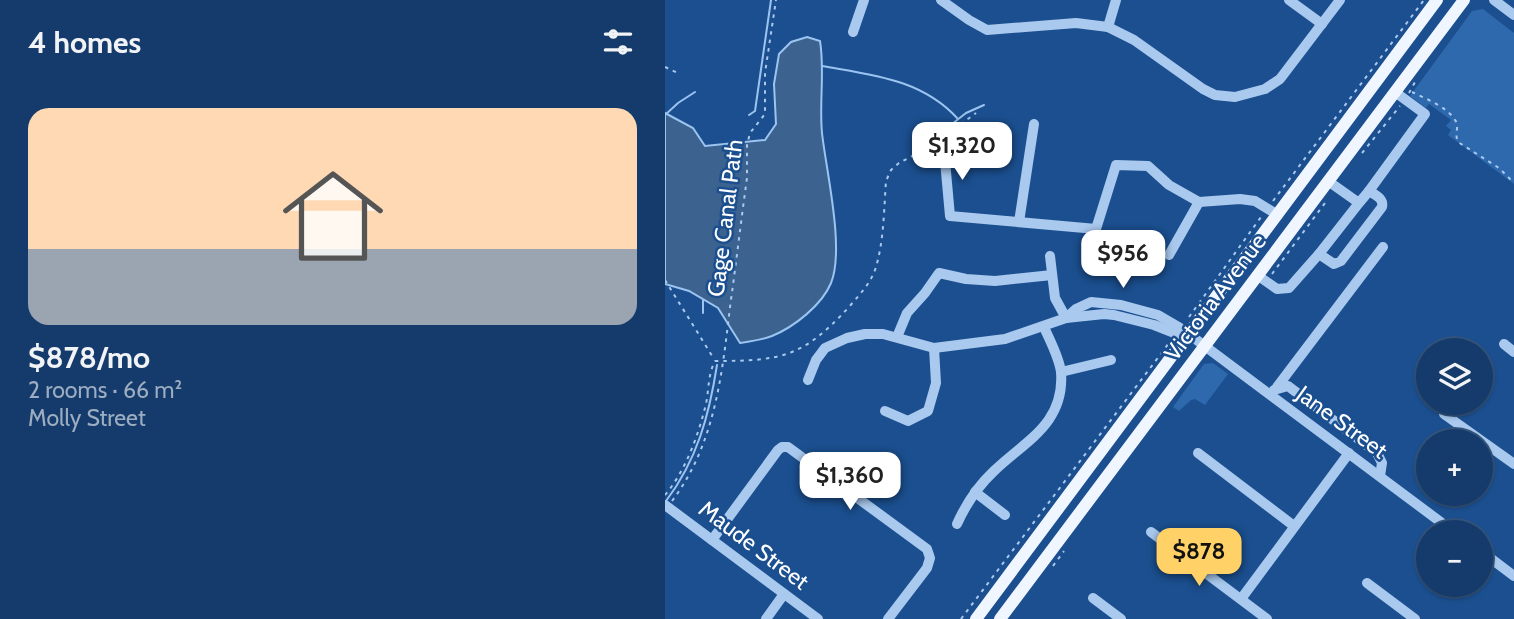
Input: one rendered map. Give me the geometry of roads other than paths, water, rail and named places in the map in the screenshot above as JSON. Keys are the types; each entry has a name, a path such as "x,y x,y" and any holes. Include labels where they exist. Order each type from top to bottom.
{"main road":[{"name":"Victoria Avenue","path":"976,619 1273,211 1437,0"},
{"name":"Victoria Avenue","path":"1000,619 1464,0"}],"street":[{"path":"852,32 864,0"},
{"path":"941,0 954,3 969,20 986,30 1076,23 1108,27 1134,40 1203,89 1215,95 1235,97 1265,89 1280,79 1340,0"},
{"path":"1108,27 1116,0"},
{"path":"1289,0 1322,24"},
{"path":"1494,0 1514,15"},
{"path":"1257,275 1277,289 1289,288 1369,191 1425,114 1395,92"},
{"path":"1019,222 1034,124"},
{"path":"944,150 950,216 1097,229 1116,165 1148,166 1169,185 1199,202 1241,199 1255,201 1273,211"},
{"path":"1328,181 1359,202"},
{"path":"1319,254 1334,264 1341,261 1382,207 1381,199 1369,191"},
{"path":"1168,255 1199,202"},
{"path":"1273,391 1383,247"},
{"path":"1050,256 1055,298 1066,318"},
{"path":"897,337 907,313 939,273 966,279 995,281 1052,275"},
{"name":"Jane Street","path":"934,348 1005,339 1066,318 1076,309 1091,302 1121,305 1158,315 1187,329 1204,346 1273,391 1438,520"},
{"path":"957,524 975,492 993,472 1044,428 1053,414 1061,372 1055,350 1044,327"},
{"path":"808,380 816,360 825,348 847,338 865,334 897,337 934,348 936,383 928,411 908,422 885,411"},
{"path":"1504,344 1514,352"},
{"path":"1061,372 1111,360"},
{"path":"1273,391 1288,386 1377,453 1382,463 1380,476"},
{"path":"1445,415 1514,464"},
{"path":"712,540 778,450 788,447 926,548 930,558 927,568 888,619"},
{"path":"1198,453 1294,526"},
{"path":"1241,599 1349,453"},
{"path":"975,492 1005,515"},
{"name":"Maude Street","path":"666,503 818,619"},
{"path":"1151,532 1267,619"},
{"path":"1493,560 1514,576"},
{"path":"1367,583 1415,619"},
{"path":"766,619 784,594"},
{"path":"1093,598 1121,619"}],"waterway":[{"path":"749,115 755,111 771,0"},
{"path":"822,66 878,76 912,87 929,95 958,119"},
{"path":"665,115 695,92"},
{"path":"938,135 966,113 984,105"},
{"path":"703,300 703,313"},
{"path":"666,501 694,453 710,402 717,365"}]}
